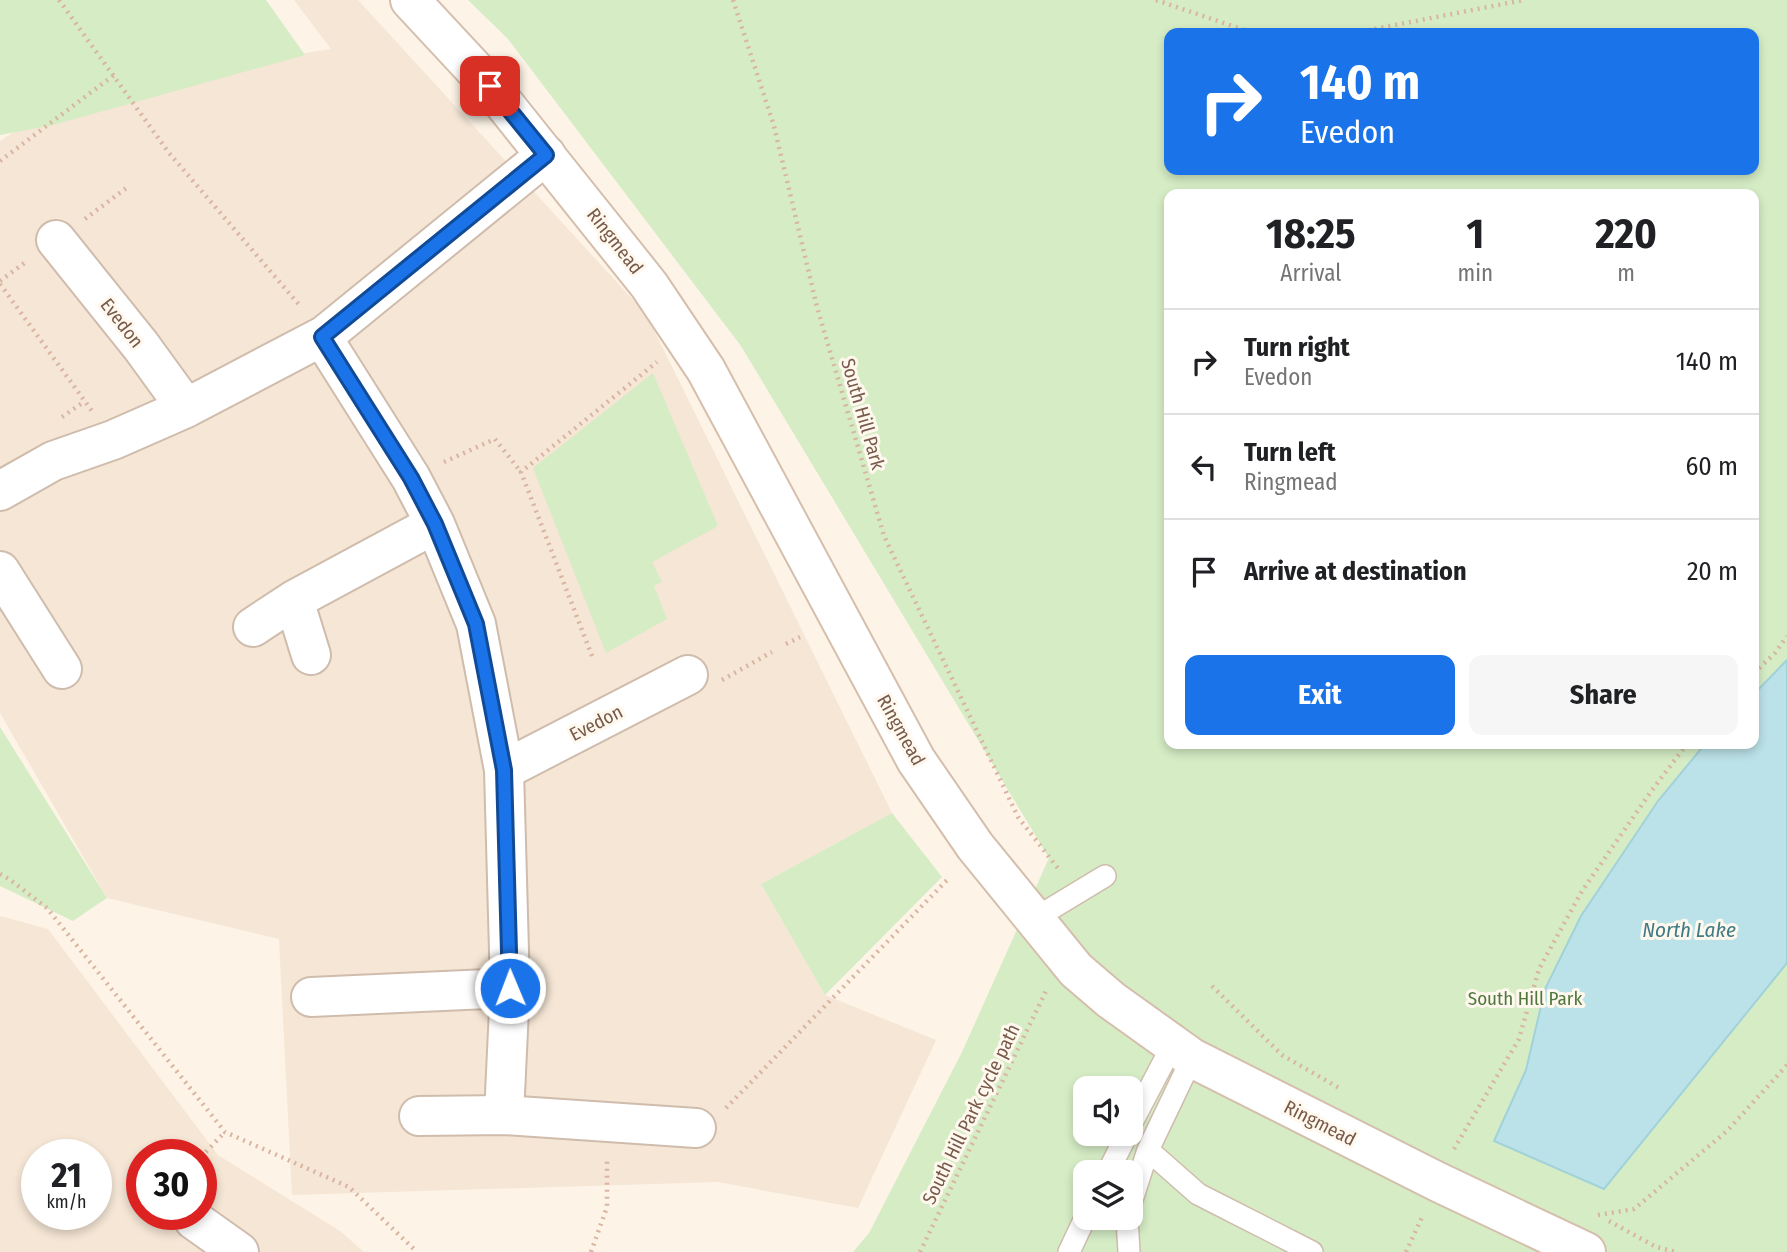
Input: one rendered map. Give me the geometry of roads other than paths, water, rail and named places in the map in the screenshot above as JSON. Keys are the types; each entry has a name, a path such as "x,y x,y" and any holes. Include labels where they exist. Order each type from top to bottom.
{"street":[{"name":"Ringmead","path":"410,0 490,86 649,285 706,370 916,760 975,846 1076,970 1182,1052 1438,1182 1586,1252"},
{"path":"0,491 53,461 113,440 186,408 324,336 546,155"},
{"name":"Evedon","path":"56,240 141,346 186,408"},
{"path":"324,336 411,478 435,524 476,624 504,770 510,988 505,1115"},
{"path":"253,627 294,600 435,524"},
{"path":"0,571 62,669"},
{"path":"294,600 311,655"},
{"name":"Evedon","path":"504,770 688,675"},
{"path":"312,997 510,988"},
{"path":"419,1116 505,1115 696,1128"},
{"path":"208,1230 239,1252"}],"lane":[{"path":"1034,919 1105,876"},
{"path":"1143,1108 1182,1052"},
{"path":"1143,1166 1182,1052"},
{"path":"1148,1150 1198,1194 1312,1252"},
{"path":"1069,1252 1079,1230"},
{"path":"1128,1230 1129,1252"}],"water":[{"name":"North Lake","path":"1787,660 1787,963 1604,1189 1494,1141 1526,1070 1545,989 1581,916 1658,801 1701,749 1759,749 1759,689"}],"park label":[{"name":"South Hill Park","path":"1525,998"}]}
